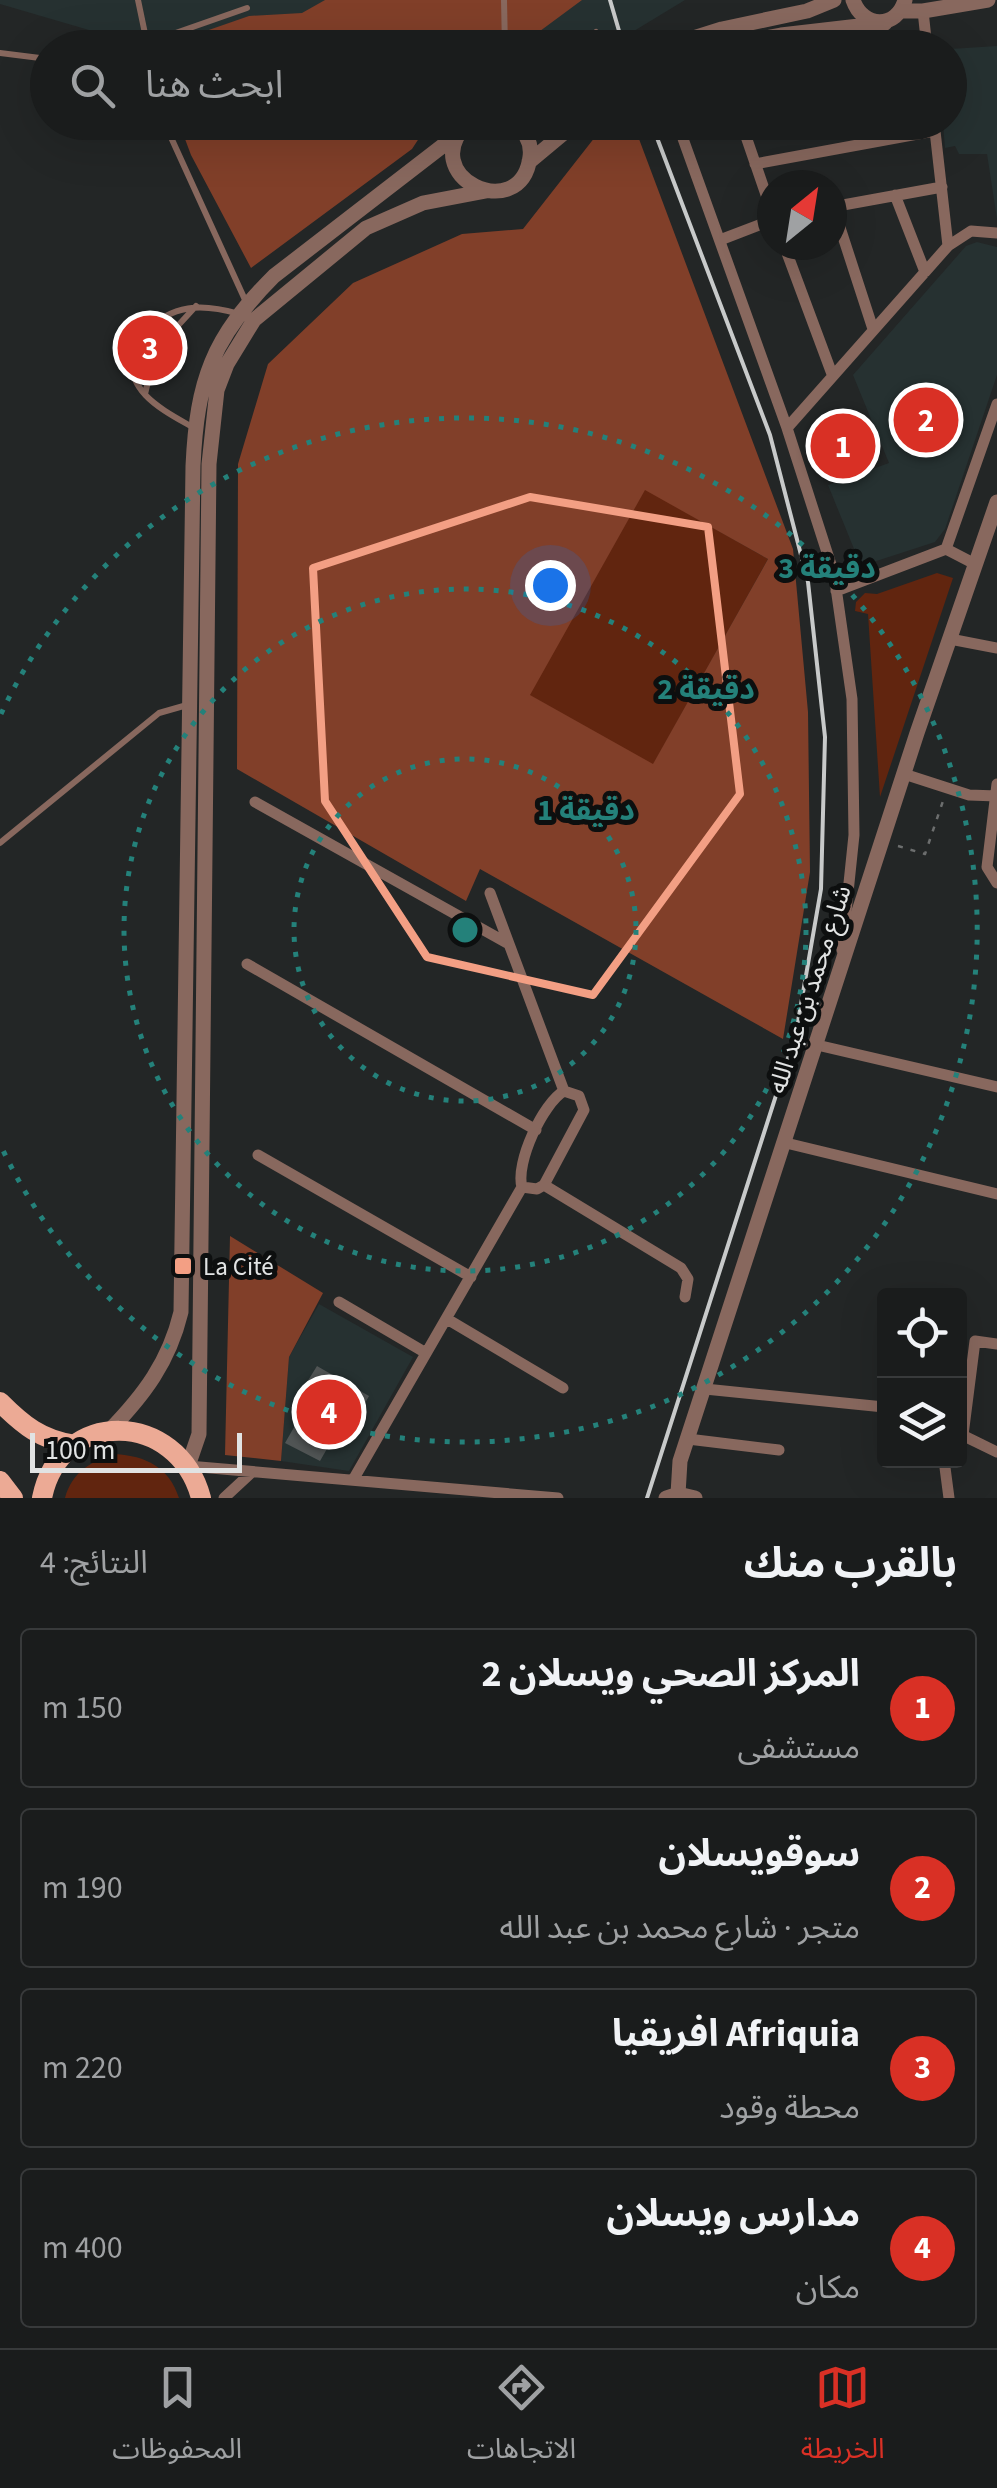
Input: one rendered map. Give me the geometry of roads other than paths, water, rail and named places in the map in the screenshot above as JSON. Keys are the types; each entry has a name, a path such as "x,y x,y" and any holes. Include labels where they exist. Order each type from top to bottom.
{"main road":[{"path":"0,1402 34,1433 52,1442 74,1444"},
{"path":"42,1498 45,1482 74,1444 109,1431 142,1433 163,1442 188,1466 201,1498"}],"street":[{"path":"719,30 807,11 834,0"},
{"path":"853,0 862,16 884,22"},
{"path":"815,30 884,22 904,5 988,0"},
{"path":"448,140 274,276 211,358 202,387 206,710 202,1316 199,1434 188,1466 558,1498"},
{"path":"459,140 453,158 457,170 464,180 486,192"},
{"path":"528,140 530,162"},
{"path":"247,312 284,292 366,228 396,212 423,203 508,188 556,140"},
{"path":"684,140 834,574 852,699 854,815 840,974"},
{"path":"746,140 757,170"},
{"path":"755,164 868,140"},
{"path":"936,140 948,246"},
{"path":"847,204 942,187"},
{"path":"896,196 925,272"},
{"path":"720,240 757,226"},
{"path":"786,428 948,246 971,232 997,233"},
{"path":"847,249 873,329"},
{"path":"790,260 832,374"},
{"path":"946,550 994,422 997,404"},
{"path":"109,1431 136,1404 161,1368 175,1338 181,1312 188,704 203,430"},
{"name":"شارع محمد بن عبد الله","path":"672,1496 882,841 997,502"},
{"path":"836,591 946,550 975,564"},
{"path":"950,638 997,648"},
{"path":"904,774 969,795 996,792 987,867 997,884"},
{"path":"255,802 507,943"},
{"path":"490,893 564,1090 579,1096 584,1110 544,1184 537,1189 522,1187"},
{"path":"247,964 536,1130"},
{"path":"817,1044 997,1087"},
{"path":"354,1480 522,1187 519,1169 536,1130 564,1090"},
{"path":"786,1143 997,1194"},
{"path":"258,1154 471,1277"},
{"path":"544,1184 681,1268 688,1279 685,1297"},
{"path":"340,1302 426,1353"},
{"path":"447,1318 564,1388"},
{"path":"967,1395 975,1341 997,1344"},
{"path":"705,1389 877,1406"},
{"path":"967,1438 997,1452"},
{"path":"688,1439 780,1450"},
{"path":"945,1468 949,1498"},
{"path":"224,1498 252,1472"},
{"path":"672,1496 695,1498"}],"lane":[{"path":"138,0 144,30"},
{"path":"504,0 505,30"},
{"path":"188,30 247,8"},
{"path":"0,53 30,57"},
{"path":"172,140 247,312"},
{"path":"143,333 168,314 197,306 247,312"},
{"path":"162,343 197,306"},
{"path":"133,351 131,374 145,396 203,430"},
{"path":"145,396 153,361"},
{"path":"0,843 159,712 188,704"}],"railway":[{"path":"610,0 619,30"},
{"path":"647,1498 796,1033 821,889 825,737 808,582 770,435 658,140"}],"place":[{"name":"Afriquia افريقيا","path":"150,348"},
{"name":"سوقويسلان","path":"926,420"},
{"name":"المركز الصحي ويسلان 2","path":"843,446"},
{"name":"La Cité","path":"183,1266"},
{"name":"مدارس ويسلان","path":"329,1412"}]}
